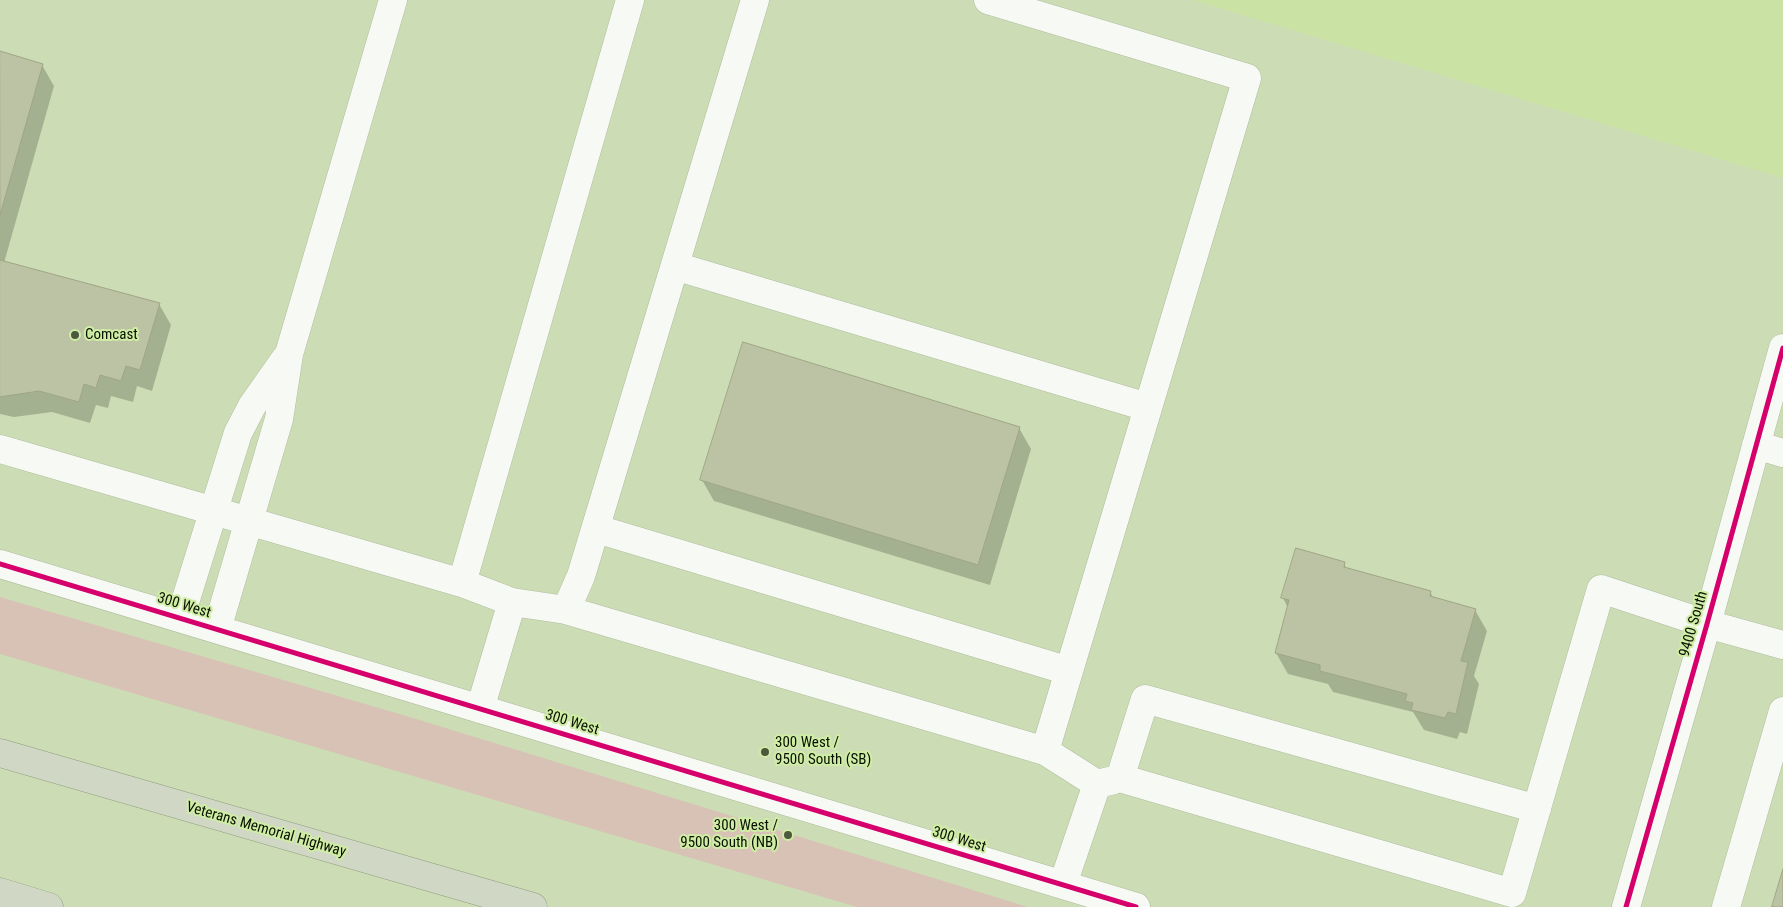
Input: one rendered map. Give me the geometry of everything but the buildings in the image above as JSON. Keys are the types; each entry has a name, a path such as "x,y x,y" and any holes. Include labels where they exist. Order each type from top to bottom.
{"highway":[{"name":"Veterans Memorial Highway","path":"0,753 532,907"},
{"path":"0,892 49,907"}],"street":[{"path":"217,629 279,419 289,354 393,0"},
{"path":"462,583 630,0"},
{"path":"566,610 581,576 597,529 755,0"},
{"path":"988,0 1247,78 1045,751"},
{"path":"675,266 1147,407"},
{"name":"9400 South","path":"1626,907 1783,348"},
{"path":"180,618 238,433 252,406 289,354"},
{"path":"1756,445 1783,453"},
{"path":"0,448 462,583 512,602 566,610 1045,751 1109,781 1512,893 1601,589 1707,624 1783,645"},
{"path":"597,529 1069,671"},
{"name":"300 West","path":"0,564 1136,907"},
{"path":"480,709 512,602"},
{"path":"1063,884 1145,699 1537,809"},
{"path":"1726,907 1783,711"}],"shaded area":[{"path":"1193,0 1783,0 1783,178"},
{"path":"0,597 413,718 1028,907 857,907 0,654"}],"cycle path":[{"path":"1626,907 1783,348"},
{"path":"0,564 1136,907"}],"place":[{"name":"Comcast","path":"75,335"},
{"name":"300 West / 9500 South (SB)","path":"765,752"},
{"name":"300 West / 9500 South (NB)","path":"788,835"}]}
